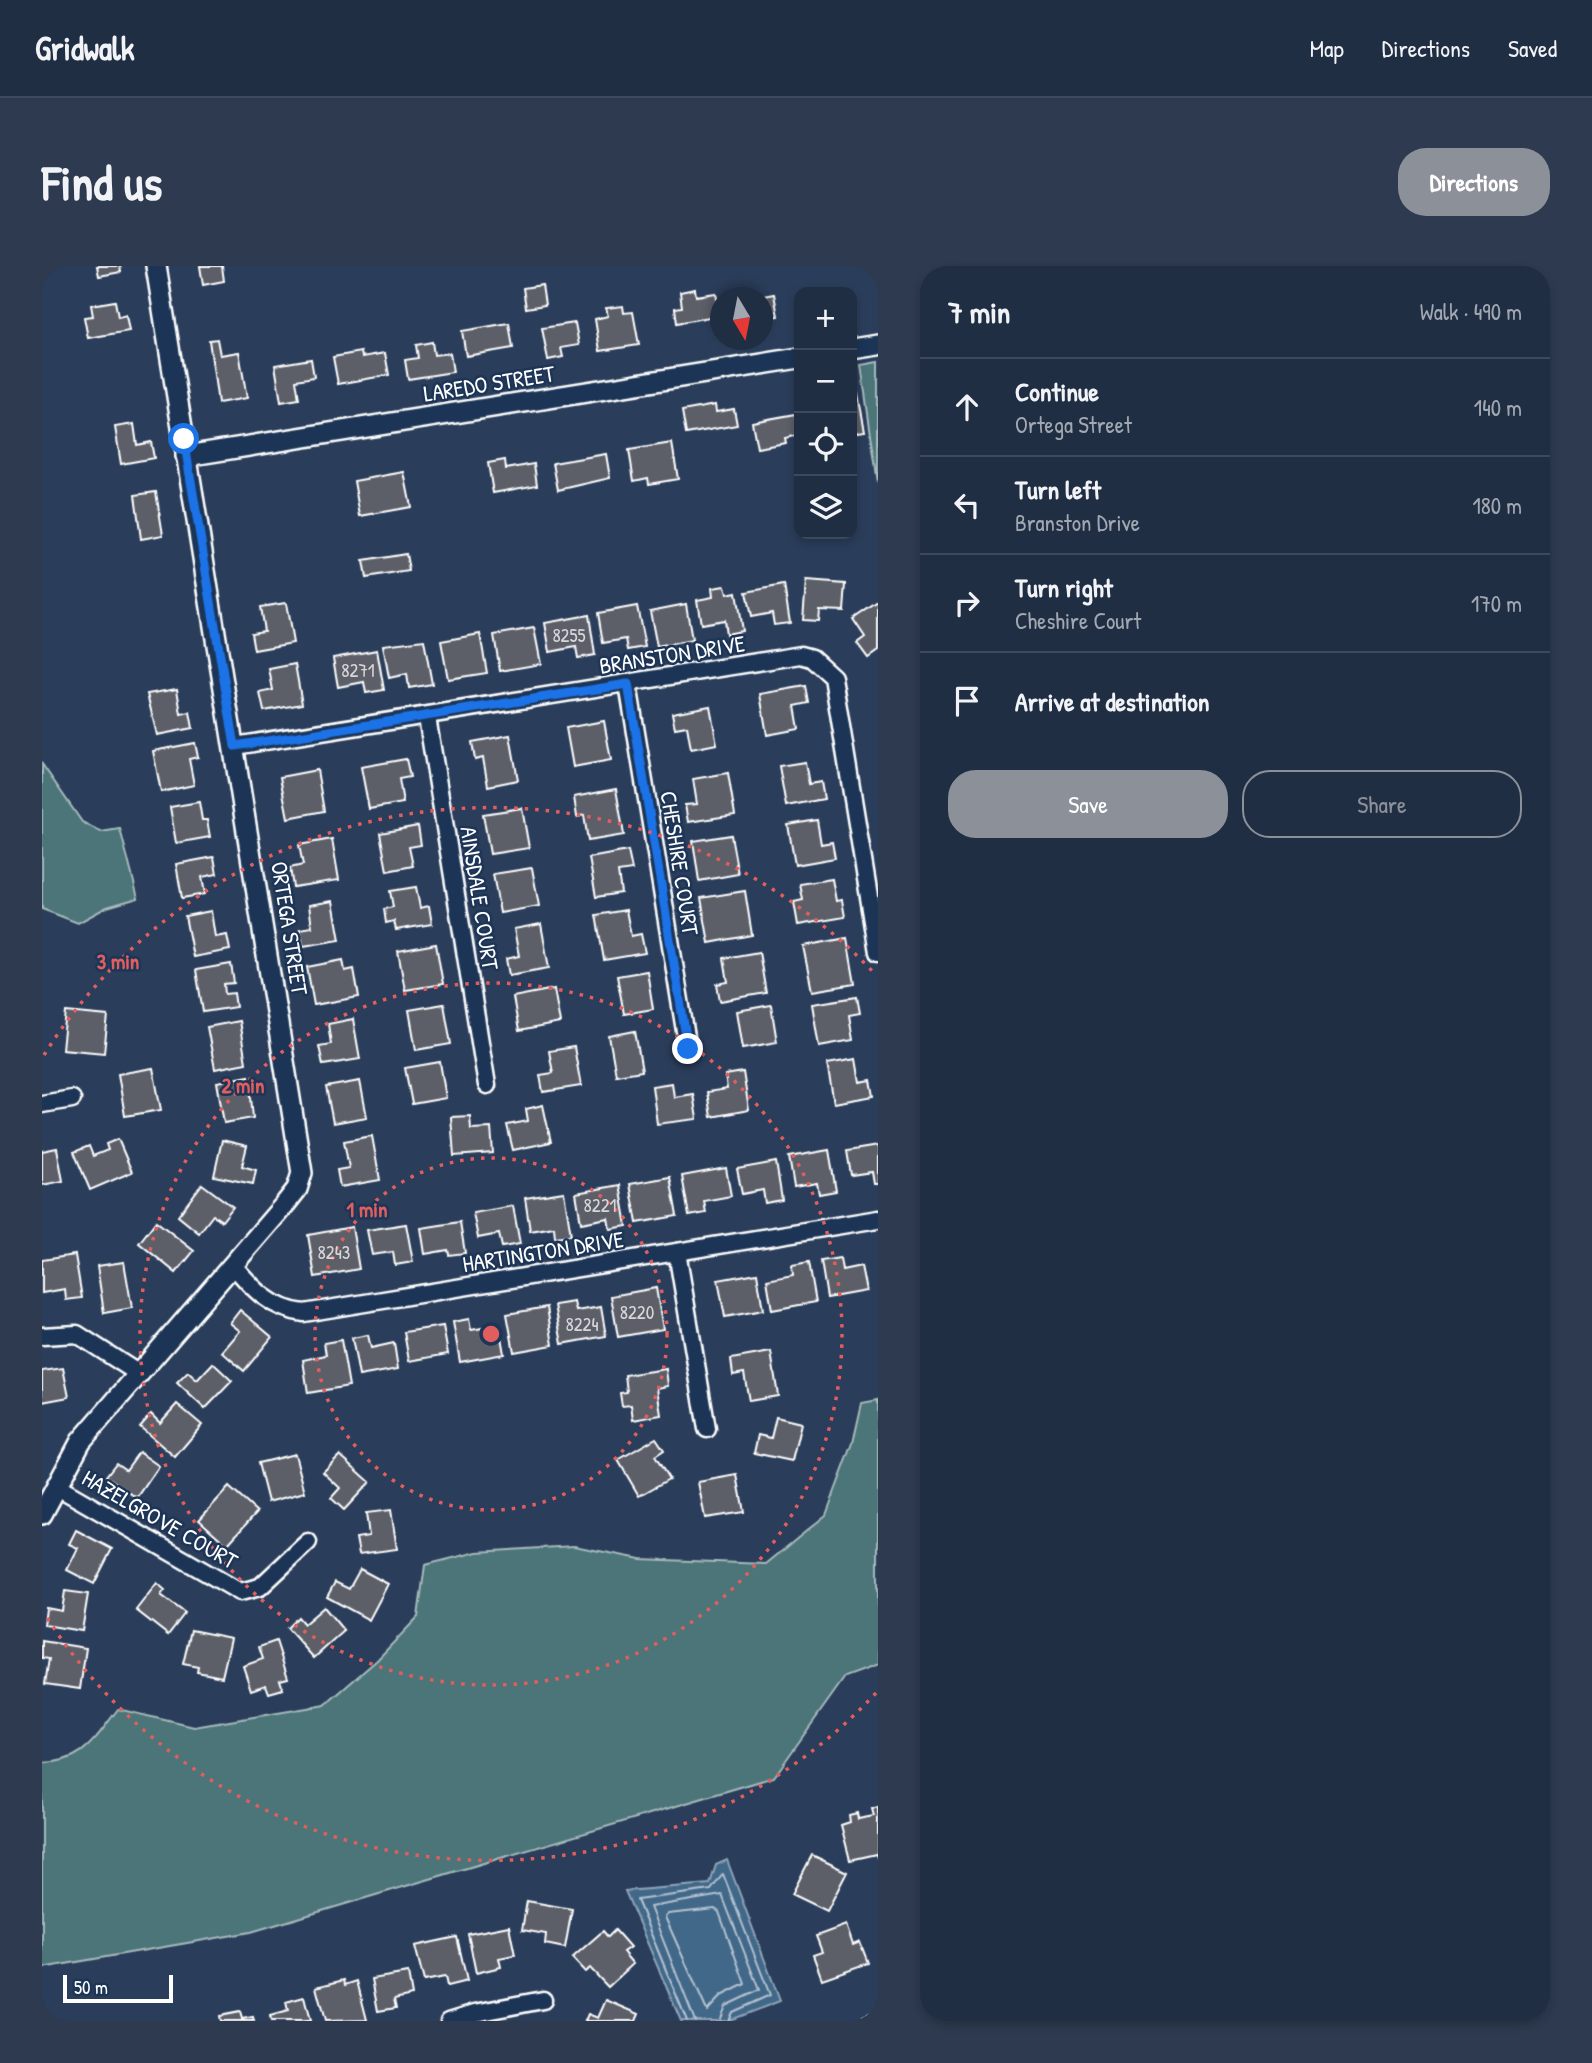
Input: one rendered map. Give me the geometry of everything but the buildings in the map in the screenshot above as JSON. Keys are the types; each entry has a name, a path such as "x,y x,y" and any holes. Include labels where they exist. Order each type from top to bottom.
{"street":[{"name":"ORTEGA STREET","path":"42,1514 81,1441 286,1203 297,1189 302,1173 156,266"},
{"path":"857,348 878,345"},
{"name":"LAREDO STREET","path":"186,456 794,359"},
{"name":"BRANSTON DRIVE","path":"235,746 801,656 822,664 833,677 878,952"},
{"name":"CHESHIRE COURT","path":"628,684 688,1049"},
{"name":"AINSDALE COURT","path":"428,717 487,1085"},
{"path":"42,1104 72,1098"},
{"name":"HARTINGTON DRIVE","path":"233,1265 251,1287 275,1306 304,1313 878,1219"},
{"path":"677,1252 707,1429"},
{"path":"42,1336 77,1334 139,1374"},
{"name":"HAZELGROVE COURT","path":"56,1486 240,1592 260,1587 308,1542"},
{"path":"449,2021 475,2012 543,2000"}],"green space":[{"path":"878,362 878,483 861,365"},
{"path":"42,764 82,822 101,832 120,829 138,898 107,907 78,923 42,909"},
{"path":"878,1400 878,1665 845,1677 774,1777 251,1932 42,1968 42,1763 56,1762 78,1754 118,1709 194,1727 325,1705 377,1660 418,1617 425,1565 477,1552 574,1546 640,1559 766,1564 826,1515 853,1443 862,1403"}],"water":[{"path":"727,1860 780,2001 727,2021 681,2021 625,1891 710,1884 716,1865"}],"route":[{"path":"184,439 235,746 628,684 688,1049"}]}
